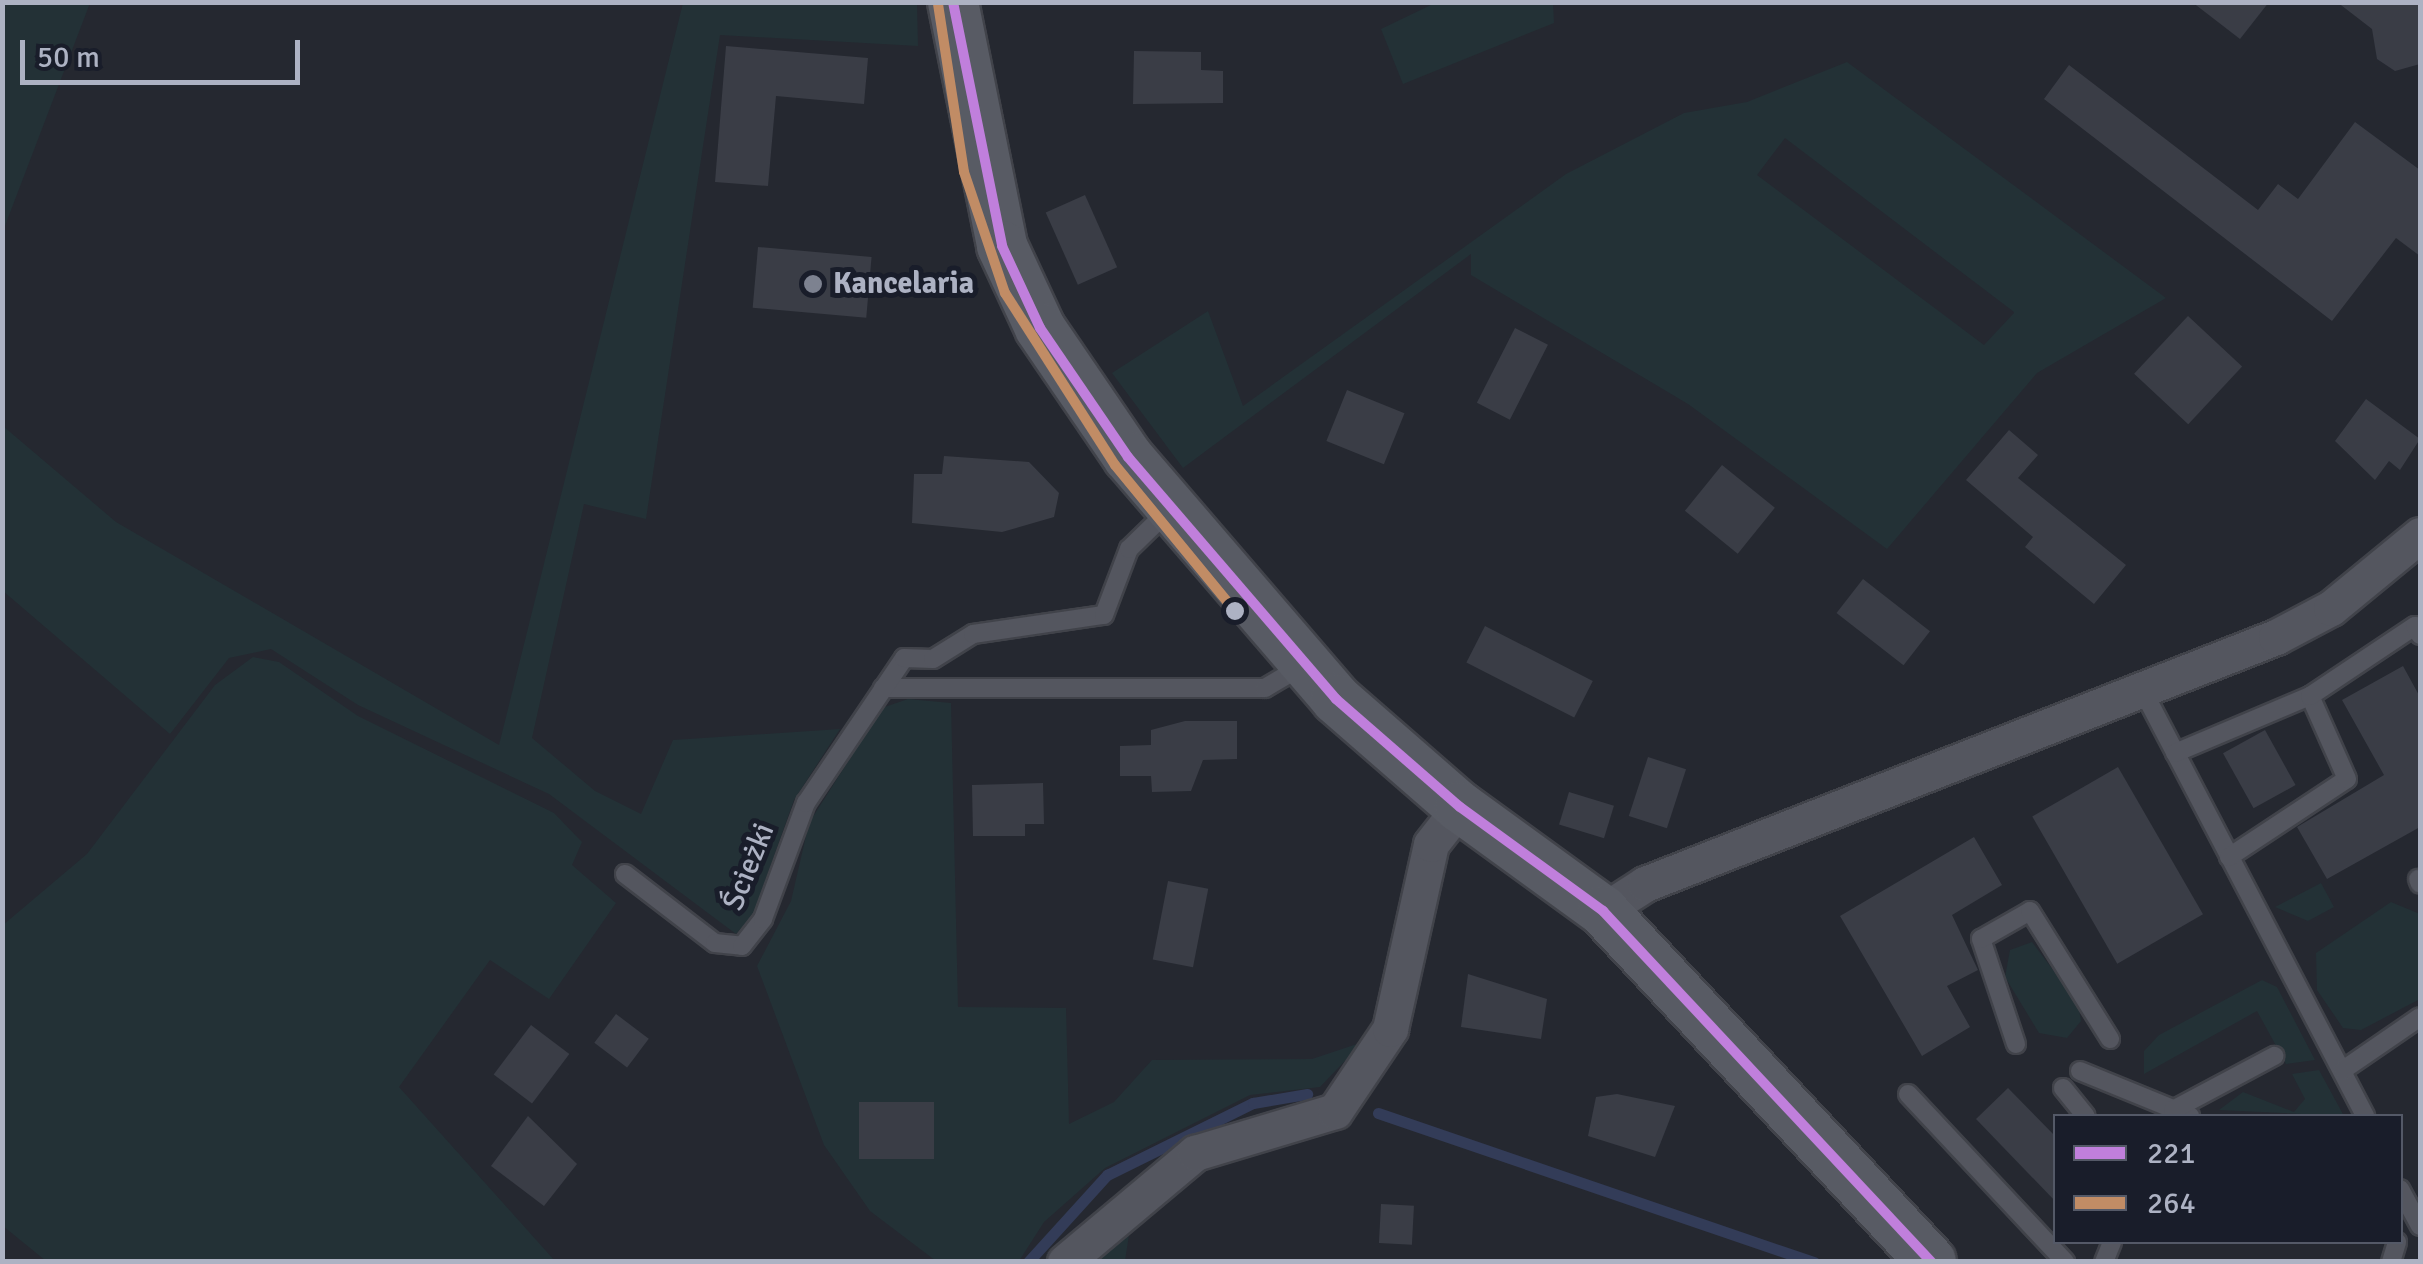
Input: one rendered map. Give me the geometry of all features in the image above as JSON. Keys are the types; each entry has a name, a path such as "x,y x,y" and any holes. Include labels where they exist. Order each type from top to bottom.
{"street":[{"path":"953,2 979,168 1018,286 1064,367 1170,508 1304,665 1460,807 1604,910 1931,1262"},
{"path":"1604,910 1645,884 2142,689 2331,608 2420,535"},
{"path":"1065,1262 1196,1153 1335,1111 1390,1029 1431,844 1460,807"}],"lane":[{"name":"Ścieżki","path":"625,874 714,943 742,946 763,918 806,803 904,658 933,659 973,634 1104,615 1130,550 1170,508"},
{"path":"2175,753 2310,696 2414,626 2420,635"},
{"path":"883,688 1266,688 1304,665"},
{"path":"2142,689 2364,1114"},
{"path":"2230,858 2347,779 2310,696"},
{"path":"2016,1044 1981,940 2030,911 2110,1039"},
{"path":"2342,1070 2420,1018"},
{"path":"2080,1070 2181,1113 2274,1056"},
{"path":"2063,1088 2084,1114"},
{"path":"1908,1094 2065,1262"},
{"path":"2403,1199 2420,1226"}],"shaded area":[{"path":"2,3 90,3 3,231"},
{"path":"683,3 917,3 918,46 720,35 646,519 584,504 532,738 595,791 641,814 673,740 840,729 794,800 753,915 736,934 549,794 358,705 271,649 229,658 170,734 3,591 3,426 116,522 499,745"},
{"path":"1435,3 1553,3 1554,23 1403,84 1381,29"},
{"path":"1847,62 2166,298 2037,373 1887,549 1688,404 1471,275 1471,254 1183,468 1112,373 1208,311 1243,406 1566,174 1684,113 1747,102","holes":["1785,138 2014,312 1984,345 1757,175"]},
{"path":"253,657 279,662 358,716 554,813 582,842 572,865 616,903 549,999 490,960 399,1087 555,1261 46,1261 3,1226 3,925 87,854 215,685"},
{"path":"908,699 951,703 958,1007 1066,1008 1069,1124 1114,1102 1152,1060 1312,1059 1363,1042 1320,1087 1250,1095 1105,1168 1044,1222 1019,1261 936,1261 870,1211 824,1145 757,966 791,901 809,823 882,708"},
{"path":"2321,883 2334,907 2308,921 2275,907"},
{"path":"2391,902 2420,914 2420,999 2361,1030 2343,1028 2317,990 2316,953"},
{"path":"2032,942 2078,1003 2081,1021 2067,1038 2039,1033 2005,977 2010,950"},
{"path":"2262,980 2277,987 2315,1060 2286,1064 2257,1011 2144,1074 2144,1051 2159,1035"},
{"path":"2319,1070 2343,1114 2219,1110 2243,1092 2294,1112 2305,1099 2292,1074"},
{"path":"1132,1215 1125,1261 1089,1261"}],"building":[{"path":"2192,2 2269,2 2240,39"},
{"path":"2337,2 2420,2 2420,64 2395,71 2377,59 2372,29"},
{"path":"726,46 868,58 864,104 776,96 768,186 715,182"},
{"path":"1134,51 1201,52 1201,70 1223,71 1223,103 1133,104"},
{"path":"2069,65 2258,210 2278,184 2298,199 2355,122 2420,170 2420,256 2396,238 2332,321 2044,99"},
{"path":"1085,195 1117,267 1078,285 1046,212"},
{"path":"758,247 872,257 866,318 753,308"},
{"path":"2188,316 2242,366 2188,424 2134,374"},
{"path":"1515,328 1548,345 1510,420 1477,403"},
{"path":"1347,390 1404,413 1384,464 1326,441"},
{"path":"2366,399 2420,439 2400,470 2389,461 2375,480 2335,441"},
{"path":"2009,430 2038,455 2018,478 2126,565 2094,604 2025,547 2033,537 1966,480"},
{"path":"944,456 1029,462 1059,493 1054,517 1002,532 912,523 914,474 942,474"},
{"path":"1722,465 1775,508 1738,554 1685,511"},
{"path":"1863,579 1930,631 1904,665 1837,613"},
{"path":"1485,626 1593,681 1574,717 1466,663"},
{"path":"2403,666 2420,697 2420,827 2327,879 2297,827 2384,775 2342,700"},
{"path":"1185,721 1237,721 1237,759 1203,760 1191,791 1152,792 1151,776 1120,776 1120,746 1151,745 1151,730"},
{"path":"2265,730 2296,785 2254,808 2223,753"},
{"path":"1648,757 1686,769 1667,828 1629,816"},
{"path":"2118,767 2203,914 2117,964 2032,817"},
{"path":"1043,783 1044,824 1025,824 1025,836 973,836 972,785"},
{"path":"1569,792 1614,806 1604,838 1559,825"},
{"path":"1974,837 2002,885 1952,915 1978,970 1947,986 1970,1027 1922,1056 1840,916"},
{"path":"1168,881 1208,889 1193,967 1153,960"},
{"path":"1468,974 1547,999 1541,1039 1461,1027"},
{"path":"616,1014 649,1039 627,1067 594,1043"},
{"path":"531,1025 569,1054 532,1103 494,1075"},
{"path":"2008,1088 2053,1134 2053,1199 1976,1119"},
{"path":"1617,1094 1675,1106 1655,1157 1588,1136 1596,1097"},
{"path":"859,1102 934,1102 934,1159 859,1159"},
{"path":"528,1116 577,1164 544,1206 491,1166"},
{"path":"1381,1204 1414,1206 1412,1245 1379,1243"}],"waterway":[{"path":"1028,1262 1107,1175 1253,1103 1307,1094"},
{"path":"1378,1113 1814,1262"}],"transit line":[{"name":"221","path":"953,2 1002,246 1040,328 1128,457 1336,699 1460,807 1603,911 1931,1262"},
{"name":"264","path":"938,4 964,172 1005,293 1115,465 1235,611"}],"place":[{"name":"Kancelaria","path":"813,284"}]}
